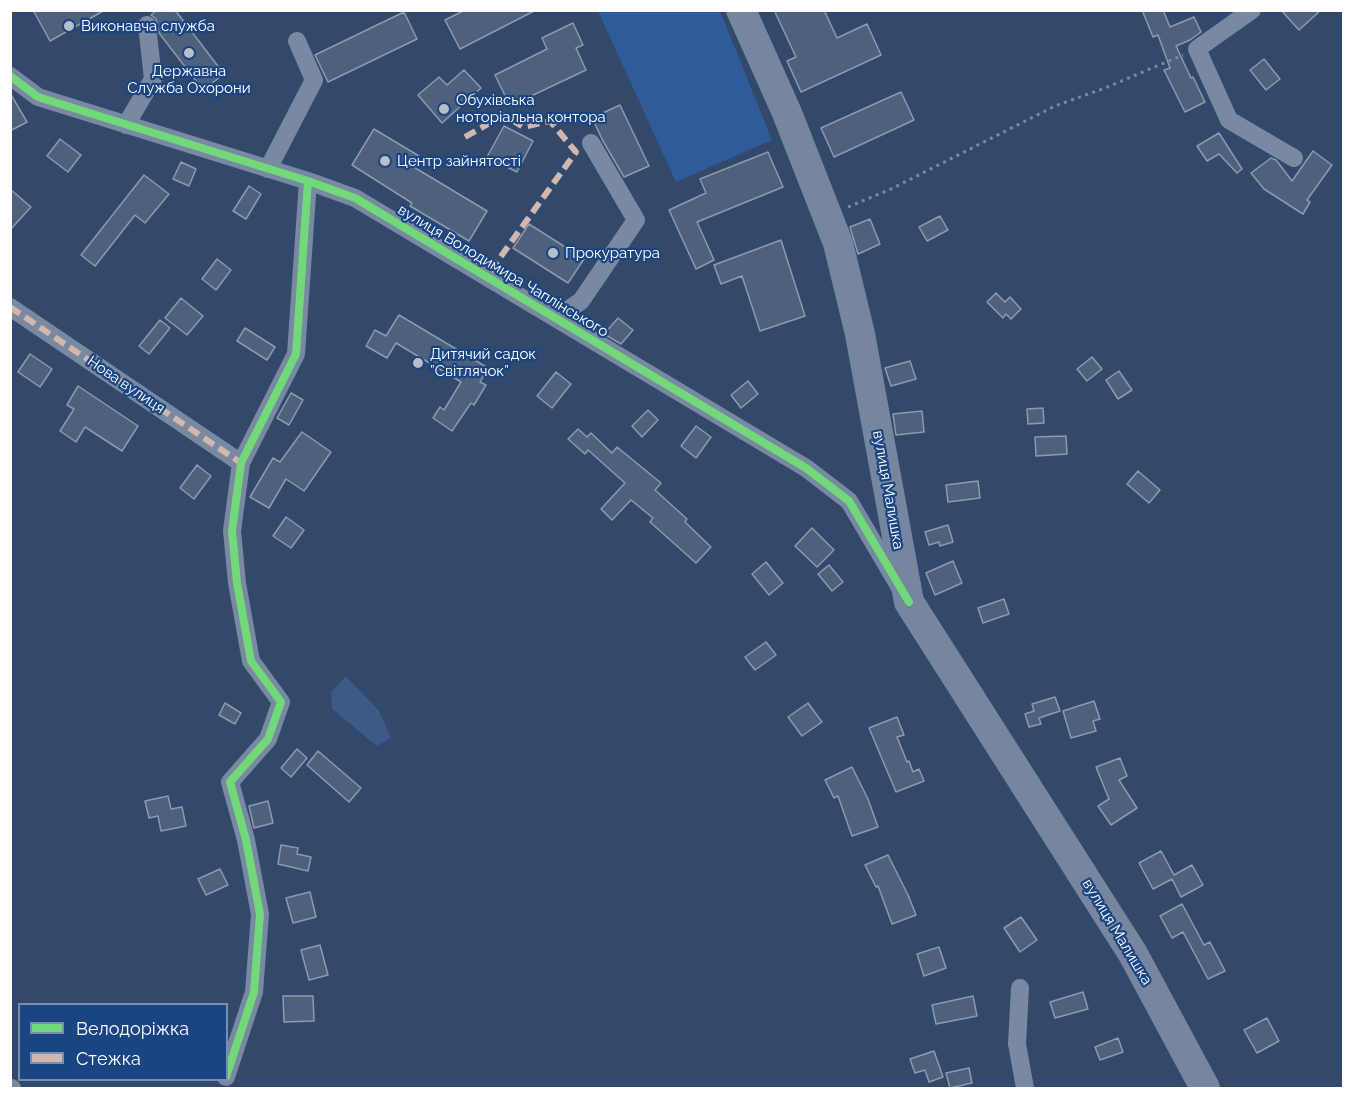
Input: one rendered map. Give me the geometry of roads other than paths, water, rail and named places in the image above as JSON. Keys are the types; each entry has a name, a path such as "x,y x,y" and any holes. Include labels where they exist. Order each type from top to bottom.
{"main road":[{"name":"вулиця Малишка","path":"741,10 787,113 838,243 860,334 909,602 1132,954 1205,1089"}],"street":[{"path":"1252,10 1197,49 1229,120 1294,158"},
{"path":"126,124 153,79 147,25"},
{"path":"268,169 314,80 297,41"},
{"name":"вулиця Володимира Чаплінського","path":"10,76 38,97 355,198 806,468 849,501 909,602"},
{"path":"556,318 581,302 636,220 591,143"},
{"path":"228,1072 254,992 261,914 246,840 230,782 268,739 281,702 251,661 237,583 232,531 241,463 296,354 308,182"},
{"name":"Нова вулиця","path":"10,307 241,463"},
{"path":"1020,988 1017,1044 1025,1089"}],"place":[{"name":"Виконавча служба","path":"69,26"},
{"name":"Державна Служба Охорони","path":"189,53"},
{"name":"Обухівська ноторіальна контора","path":"444,109"},
{"name":"Центр зайнятості","path":"385,161"},
{"name":"Прокуратура","path":"553,253"},
{"name":"Дитячий садок ”Світлячок”","path":"418,363"}]}
